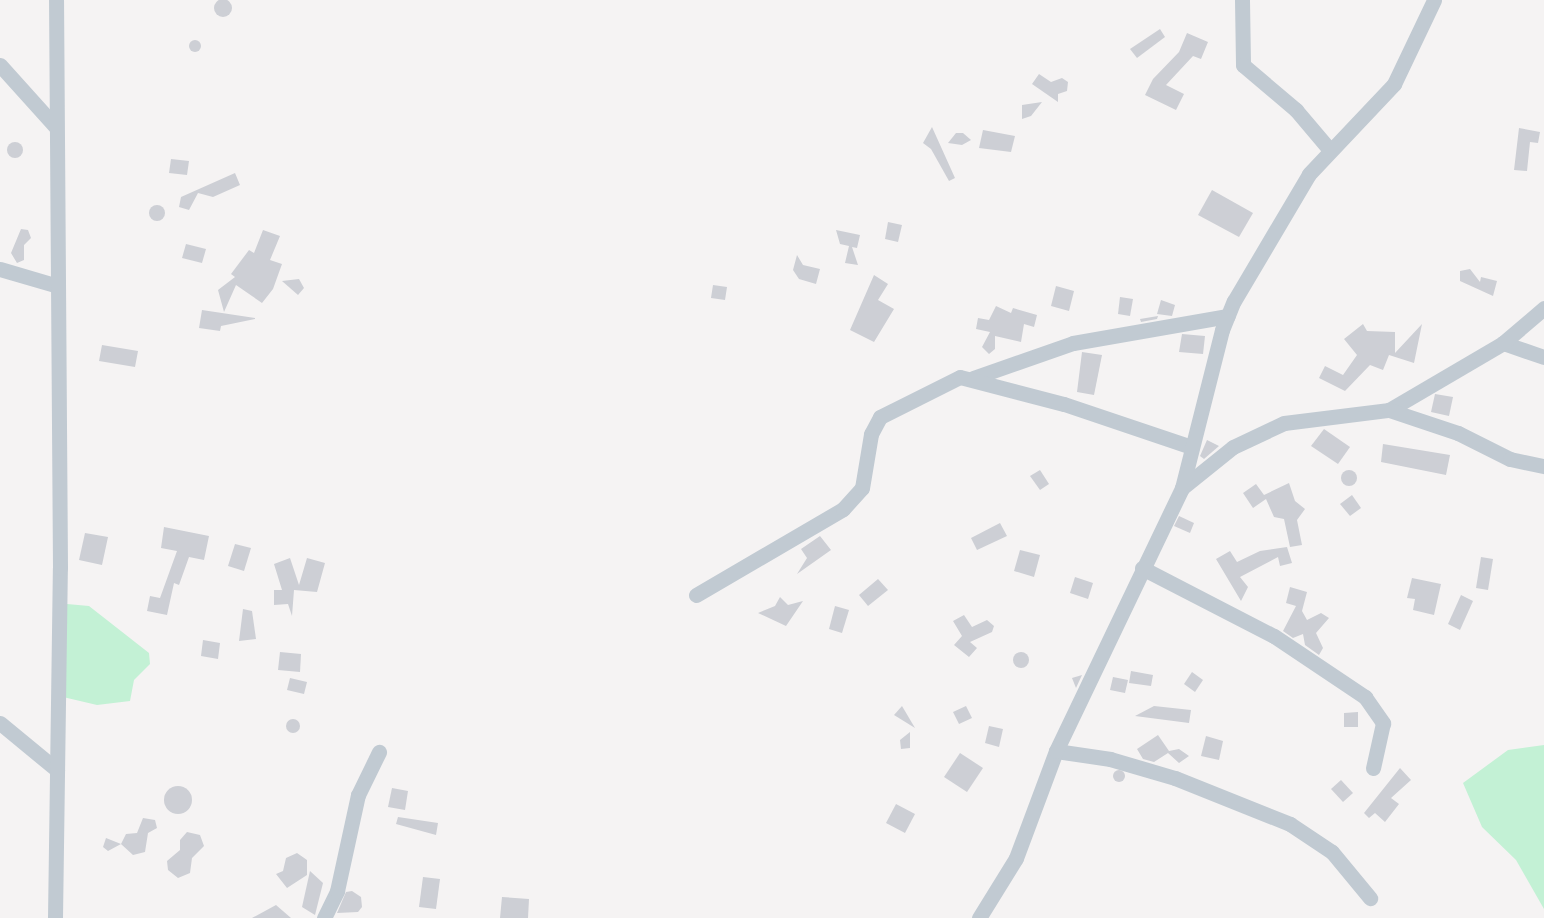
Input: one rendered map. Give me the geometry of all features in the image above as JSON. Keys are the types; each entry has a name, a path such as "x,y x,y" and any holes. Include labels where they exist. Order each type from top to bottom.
{"street":[{"path":"55,918 58,286 55,126 56,0"},
{"path":"1242,0 1243,65 1296,110 1330,149"},
{"path":"979,918 1016,858 1056,751 1142,568 1182,488 1228,316 1288,204 1330,149 1394,84 1434,0"},
{"path":"0,65 55,126"},
{"path":"0,269 58,286"},
{"path":"1182,488 1233,448 1284,423 1389,410 1503,343 1544,308"},
{"path":"696,594 783,547 856,498 871,434 884,413 941,384 972,378 1073,343 1228,316"},
{"path":"1503,343 1544,357"},
{"path":"972,378 1192,447"},
{"path":"1389,410 1458,433 1510,459 1544,466"},
{"path":"1142,568 1274,636 1365,697 1383,723 1373,768"},
{"path":"0,723 57,770"},
{"path":"1056,751 1110,760 1175,778 1290,824 1332,852 1370,898"},
{"path":"324,918 337,891 358,796 379,752"}],"green space":[{"path":"67,604 89,606 149,653 150,664 134,680 130,701 97,705 63,697"},
{"path":"1544,745 1544,909 1516,860 1482,827 1463,783 1508,750"}],"building":[{"path":"223,-1 229,2 232,8 229,14 223,17 217,14 214,8 217,2"},
{"path":"1160,29 1165,37 1137,58 1130,49"},
{"path":"1187,33 1208,42 1201,59 1193,56 1166,85 1184,94 1176,110 1145,95 1153,79 1179,52"},
{"path":"193,40 197,40 201,46 197,52 193,52 189,48 189,44"},
{"path":"1039,74 1051,82 1062,78 1068,82 1067,91 1058,94 1058,102 1032,84"},
{"path":"1042,102 1031,116 1022,119 1022,105"},
{"path":"932,127 955,178 949,181 931,149 923,143"},
{"path":"1519,128 1540,132 1538,143 1530,142 1527,171 1514,170"},
{"path":"983,130 1015,136 1011,152 979,148"},
{"path":"956,133 963,133 971,140 962,145 948,143"},
{"path":"15,142 23,150 15,158 7,150"},
{"path":"171,159 189,161 187,175 169,173"},
{"path":"235,173 240,185 213,197 198,193 189,210 179,207 181,197"},
{"path":"1212,190 1253,213 1239,237 1198,215"},
{"path":"157,205 165,213 157,221 149,213"},
{"path":"888,222 902,225 898,242 885,239"},
{"path":"21,229 28,230 31,238 24,245 24,260 17,263 11,253"},
{"path":"263,230 280,236 270,260 282,264 273,289 262,303 236,285 224,312 218,290 235,277 231,274 249,250 254,253"},
{"path":"836,230 860,235 857,248 852,247 858,265 845,263 849,246 840,244"},
{"path":"186,244 206,249 202,263 182,258"},
{"path":"797,255 803,265 820,269 816,284 799,279 793,270"},
{"path":"1470,269 1480,282 1481,277 1497,281 1493,296 1460,281 1460,271"},
{"path":"874,275 888,284 878,300 894,309 874,342 850,330"},
{"path":"299,279 304,288 298,295 282,281"},
{"path":"713,285 727,287 725,300 711,298"},
{"path":"1056,286 1074,291 1069,311 1051,306"},
{"path":"1120,297 1133,299 1130,316 1118,314"},
{"path":"1161,300 1175,305 1172,316 1157,314"},
{"path":"996,306 1011,313 1013,308 1037,315 1034,327 1024,324 1021,342 995,336 995,349 989,354 982,347 990,332 976,329 978,318 989,320"},
{"path":"202,310 255,319 221,326 220,331 199,328"},
{"path":"1158,316 1157,319 1141,322 1140,319"},
{"path":"1363,324 1367,331 1395,332 1395,353 1422,324 1414,363 1389,355 1383,370 1370,365 1345,391 1319,378 1325,366 1343,375 1357,355 1344,339"},
{"path":"1182,334 1205,336 1203,354 1179,352"},
{"path":"102,345 138,351 135,367 99,361"},
{"path":"1082,352 1102,355 1094,395 1077,392"},
{"path":"1435,394 1453,397 1449,416 1431,412"},
{"path":"1324,429 1350,447 1338,464 1311,446"},
{"path":"1207,440 1219,446 1204,459 1200,456"},
{"path":"1383,444 1450,455 1446,475 1381,462"},
{"path":"1040,470 1049,484 1040,490 1030,476"},
{"path":"1349,470 1355,472 1357,478 1355,484 1349,486 1343,484 1341,478 1343,472"},
{"path":"1289,483 1295,501 1305,509 1297,520 1302,545 1290,547 1284,519 1274,517 1266,499 1253,508 1243,493 1256,484 1264,495"},
{"path":"1352,495 1361,508 1350,516 1340,504"},
{"path":"1179,516 1194,523 1190,533 1174,526"},
{"path":"1000,523 1007,536 977,550 971,538"},
{"path":"164,527 209,536 204,560 189,557 179,585 174,583 167,615 147,611 150,596 160,598 177,551 161,548"},
{"path":"85,533 108,537 102,565 79,560"},
{"path":"820,536 831,550 797,574 807,558 801,549"},
{"path":"235,544 251,548 244,571 228,566"},
{"path":"1287,547 1292,563 1280,566 1278,557 1240,577 1248,587 1241,601 1216,559 1230,551 1237,562 1260,551"},
{"path":"1020,550 1040,555 1034,577 1014,571"},
{"path":"1481,557 1493,559 1488,590 1476,588"},
{"path":"290,558 299,585 307,558 325,563 317,592 294,590 292,616 288,604 274,605 274,590 282,590 274,564"},
{"path":"1075,577 1093,583 1088,599 1070,593"},
{"path":"1412,578 1441,584 1434,615 1413,610 1415,599 1407,598"},
{"path":"878,579 888,590 868,606 859,595"},
{"path":"1290,587 1307,592 1302,611 1307,620 1321,613 1329,618 1316,633 1323,648 1319,655 1305,645 1303,634 1293,638 1283,631 1296,606 1286,603"},
{"path":"1461,595 1473,601 1460,630 1448,624"},
{"path":"780,597 788,605 803,601 786,626 758,613 775,606"},
{"path":"835,606 849,610 842,633 829,629"},
{"path":"243,609 252,611 256,639 239,641"},
{"path":"964,615 972,627 987,620 994,626 992,632 970,642 977,648 969,657 954,645 962,636 953,621"},
{"path":"203,640 220,643 218,659 201,656"},
{"path":"280,652 301,654 300,672 278,670"},
{"path":"1021,652 1029,660 1021,668 1013,660"},
{"path":"1131,671 1153,675 1151,686 1129,683"},
{"path":"1192,672 1203,680 1195,692 1184,684"},
{"path":"1082,675 1076,688 1072,678"},
{"path":"1113,677 1128,680 1125,693 1110,690"},
{"path":"290,678 307,682 304,694 287,690"},
{"path":"902,706 915,728 894,715"},
{"path":"966,706 972,718 959,724 953,712"},
{"path":"1154,706 1191,710 1189,723 1135,716"},
{"path":"1358,712 1358,727 1344,727 1344,713"},
{"path":"290,719 296,719 300,726 296,733 290,733 286,729 286,723"},
{"path":"989,726 1003,729 999,747 985,743"},
{"path":"910,732 910,748 901,749 900,740"},
{"path":"1158,735 1169,751 1179,749 1189,756 1179,763 1168,753 1154,762 1143,759 1137,749"},
{"path":"1206,736 1223,741 1219,760 1201,756"},
{"path":"960,753 983,768 967,792 944,777"},
{"path":"1400,768 1411,780 1391,798 1399,804 1385,822 1375,813 1369,818 1364,813"},
{"path":"1121,770 1124,771 1124,781 1117,782 1114,781 1113,774 1114,771"},
{"path":"1341,780 1353,793 1343,802 1331,789"},
{"path":"178,786 188,790 192,800 188,810 178,814 168,810 164,800 168,790"},
{"path":"392,788 408,791 405,810 388,807"},
{"path":"896,804 915,814 905,833 886,823"},
{"path":"398,817 438,823 436,835 396,824"},
{"path":"143,818 155,820 157,828 148,833 145,852 133,855 121,844 126,834 137,833"},
{"path":"187,832 200,835 204,846 192,858 190,873 178,878 168,870 167,861 180,850 180,840"},
{"path":"106,838 121,844 108,851 103,847"},
{"path":"297,853 307,860 307,875 287,888 276,874 283,871 286,858"},
{"path":"310,871 323,883 315,915 302,907"},
{"path":"423,877 440,879 436,909 419,907"},
{"path":"352,891 361,897 362,907 358,912 337,913 346,892"},
{"path":"502,897 529,899 528,918 500,918"},
{"path":"276,905 291,918 252,918"}]}
